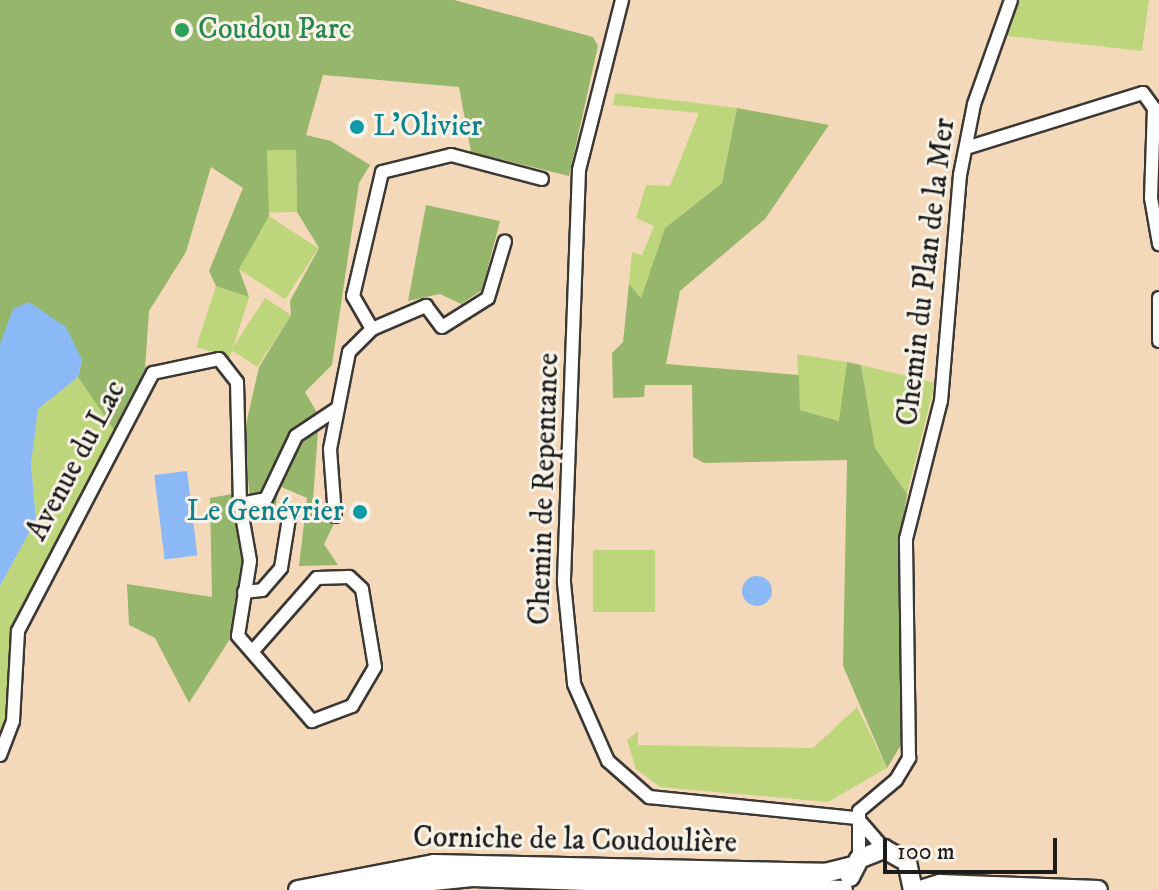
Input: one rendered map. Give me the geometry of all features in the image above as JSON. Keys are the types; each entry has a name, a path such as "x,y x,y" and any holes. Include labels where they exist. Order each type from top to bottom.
{"main road":[{"name":"Corniche de la Coudoulière","path":"298,890 434,864 825,873 884,849"},
{"path":"884,849 911,869 940,884"},
{"path":"851,890 856,862"},
{"path":"911,869 913,890"},
{"name":"Corniche de la Coudoulière","path":"344,890 472,877 843,890"},
{"path":"920,890 940,884 1098,890"}],"street":[{"name":"Chemin de Repentance","path":"622,0 579,170 564,583 574,684 608,761 649,797 857,818"},
{"name":"Chemin du Plan de la Mer","path":"857,818 909,758 906,539 941,401 966,148 1011,0"},
{"path":"966,148 1143,93 1154,108 1151,198 1159,244"},
{"path":"372,329 353,296 382,172 451,155 542,179"},
{"path":"335,516 330,449 349,352 372,329 426,306 442,327 488,298 505,241"},
{"path":"1159,298 1159,341"},
{"name":"Avenue du Lac","path":"0,755 13,721 18,631 153,373 219,359 237,382 240,504"},
{"path":"251,651 317,578 359,584 375,662 352,706 312,721 251,651 238,633 250,561 240,504 266,499 296,436 338,408"},
{"path":"244,592 262,590 281,568 290,512"},
{"path":"857,818 884,849"},
{"path":"856,862 857,818"}],"green space":[{"path":"0,0 454,0 593,37 598,46 569,176 471,152 459,87 323,75 306,135 331,141 370,165 359,183 332,365 305,392 319,416 312,516 336,520 324,544 338,565 299,566 307,498 279,486 274,516 251,511 244,433 259,367 291,315 290,301 319,248 297,212 296,150 267,150 269,216 239,269 249,297 216,286 209,271 243,188 211,167 186,252 149,311 145,369 116,433 78,377 82,360 0,348"},
{"path":"1020,0 1149,0 1142,51 1007,36"},
{"path":"615,93 737,108 722,183 665,228 641,298 629,284 632,252 642,255 654,226 636,218 646,185 670,186 699,113 613,105"},
{"path":"737,108 829,125 765,219 680,291 666,364 799,375 800,410 839,421 847,362 861,365 875,448 907,494 901,532 901,745 887,768 843,666 847,460 704,463 693,457 692,385 645,385 644,397 613,398 612,353 623,342 629,284 641,298 665,228 722,183"},
{"path":"296,149 297,212 268,212 267,150"},
{"path":"426,205 500,221 482,290 461,304 440,294 408,301"},
{"path":"269,216 318,248 285,299 236,267"},
{"path":"216,286 249,297 230,358 196,347"},
{"path":"265,298 291,315 257,367 231,350"},
{"path":"797,354 847,362 840,421 800,410"},
{"path":"861,365 935,383 907,494 875,449"},
{"path":"78,377 116,433 13,634 9,716 0,746 0,586 36,520 31,464 38,408"},
{"path":"232,494 242,563 230,639 189,703 155,638 129,625 127,584 212,597 210,498"},
{"path":"593,550 655,550 655,612 593,612"},
{"path":"857,707 887,768 828,802 660,787 636,769 627,740 638,731 638,745 813,748"}],"water":[{"path":"29,302 66,327 82,360 78,377 38,409 31,464 36,520 0,586 0,344 13,309"},
{"path":"187,471 197,555 165,559 154,475"},
{"path":"757,576 768,580 772,591 768,602 757,606 746,602 742,591 746,580"}],"place":[{"name":"Coudou Parc","path":"182,30"},
{"name":"L'Olivier","path":"357,127"},
{"name":"Le Genévrier","path":"360,512"}]}
